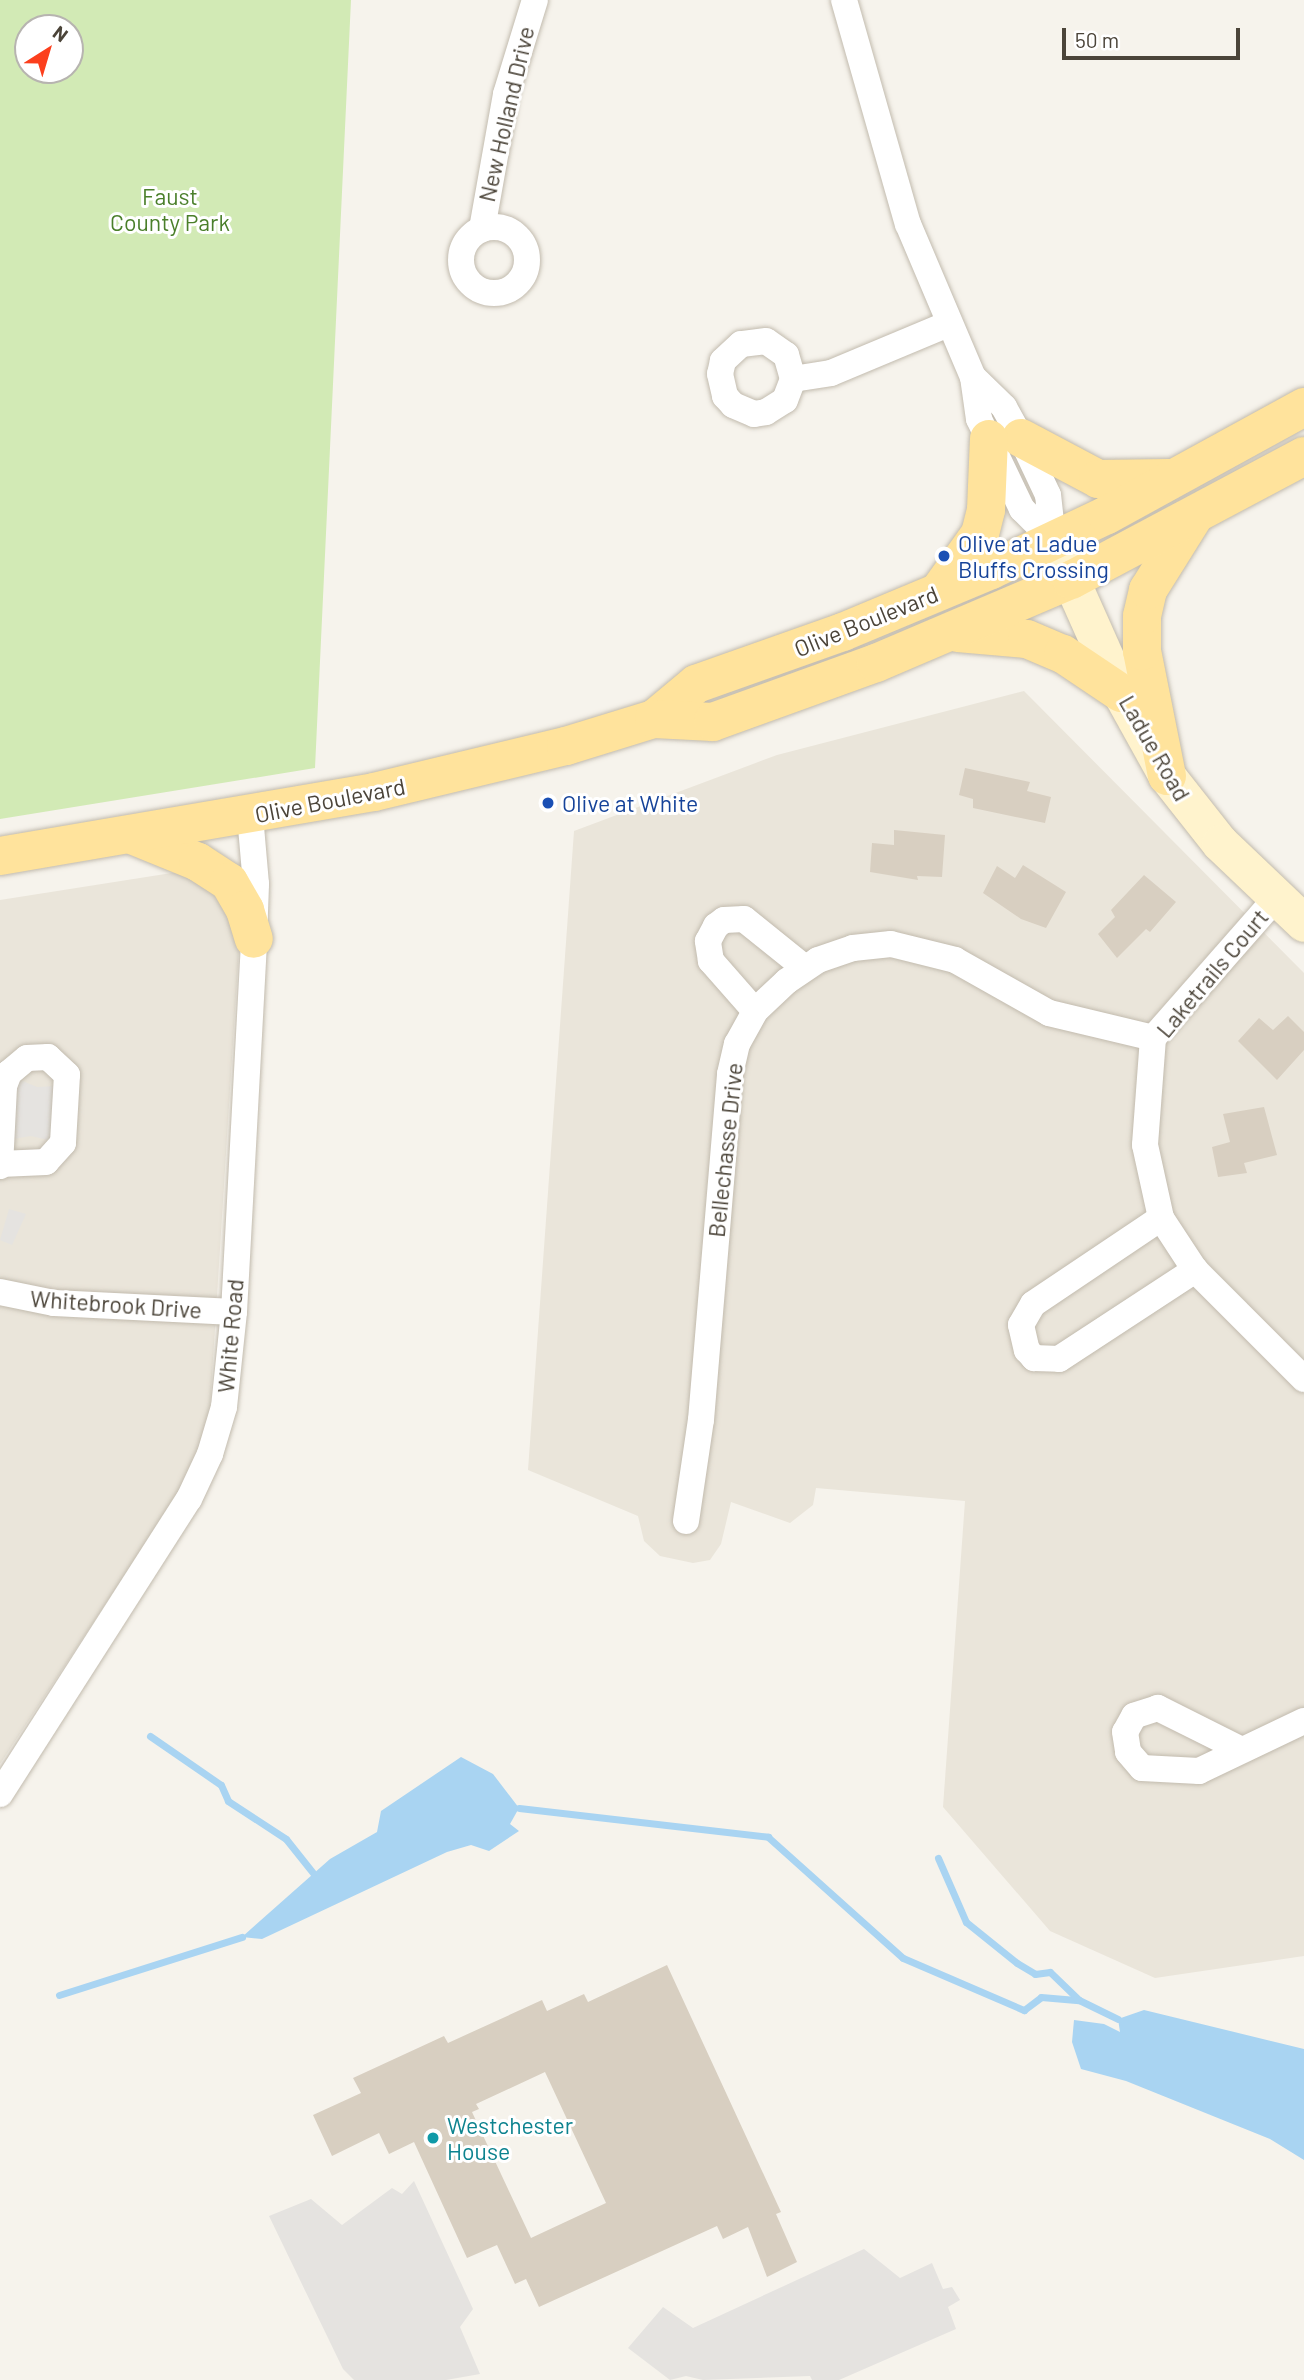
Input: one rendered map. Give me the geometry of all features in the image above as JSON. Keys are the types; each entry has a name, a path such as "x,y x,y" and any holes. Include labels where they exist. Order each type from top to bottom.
{"main road":[{"name":"Olive Boulevard","path":"654,719 696,684 937,593 1053,540 1178,477 1304,407"},
{"path":"937,593 980,534 1005,439 1098,478 1178,477"},
{"name":"Olive Boulevard","path":"0,856 250,816 469,771 654,719 713,722 952,632 1071,580 1194,517 1304,456"},
{"path":"1167,776 1142,651 1142,616 1148,590 1194,517"},
{"name":"Ladue Road","path":"1053,540 1121,693 1167,776 1220,843 1304,923"},
{"path":"952,632 1027,639 1063,654 1121,693"},
{"path":"132,835 198,862 229,882 245,910 254,939"}],"street":[{"name":"New Holland Drive","path":"482,229 506,94 535,0"},
{"path":"844,0 908,224 948,324 973,377 979,419 1005,439 1022,509 1053,540"},
{"path":"793,379 831,373 948,324"},
{"name":"White Road","path":"0,1794 189,1499 210,1454 224,1407 234,1312 254,939 256,884 250,816"},
{"name":"Laketrails Court","path":"1277,897 1153,1038 1144,1145 1161,1218 1195,1270 1304,1380"},
{"path":"755,1011 711,961 708,941 716,926 744,919 805,968"},
{"name":"Bellechasse Drive","path":"686,1521 701,1420 730,1074 737,1044 755,1011 805,968 853,948 891,944 925,950 955,960 1049,1013 1153,1038"},
{"path":"1161,1218 1033,1304 1021,1325 1027,1350 1034,1358 1059,1359 1195,1270"},
{"name":"Whitebrook Drive","path":"0,1292 54,1303 234,1312"},
{"path":"1241,1749 1271,1741 1304,1721"}],"shaded area":[{"path":"1024,691 1304,973 1304,1956 1155,1978 1050,1931 943,1807 965,1501 816,1488 813,1505 790,1523 731,1502 721,1544 710,1560 693,1563 660,1556 644,1541 638,1516 528,1470 574,831 777,755"},
{"path":"178,872 206,876 240,931 209,1423 176,1497 0,1764 0,900"},
{"path":"18,1079 37,1087 56,1086 53,1141 31,1136 13,1139"},
{"path":"9,1209 26,1214 12,1245 0,1240"},
{"path":"414,2181 473,2309 460,2327 480,2374 446,2380 354,2380 343,2369 269,2216 311,2199 342,2225 392,2188 402,2194"},
{"path":"864,2249 900,2278 932,2263 943,2289 952,2287 960,2300 948,2307 956,2329 839,2380 812,2380 810,2376 703,2380 686,2376 670,2380 628,2348 663,2307 693,2328"}],"green space":[{"name":"Faust County Park","path":"0,0 351,0 315,768 0,819"}],"water":[{"path":"461,1757 493,1774 519,1808 510,1824 519,1831 489,1851 471,1845 447,1852 262,1939 242,1937 330,1859 377,1832 381,1811"},
{"path":"1144,2010 1304,2049 1304,2160 1270,2139 1126,2081 1081,2069 1072,2042 1074,2020 1104,2024 1120,2032 1118,2019"}],"building":[{"path":"965,768 1030,782 1027,791 1051,797 1045,823 973,808 973,799 959,795"},
{"path":"894,830 945,835 942,877 917,876 918,880 870,872 872,843 894,845"},
{"path":"1023,865 1066,892 1046,928 1021,919 983,893 997,866 1015,878"},
{"path":"1144,875 1176,902 1150,932 1146,929 1117,958 1098,934 1115,917 1111,910"},
{"path":"1288,1016 1304,1032 1304,1050 1277,1080 1238,1041 1259,1018 1273,1030"},
{"path":"1264,1107 1277,1155 1244,1163 1247,1173 1218,1177 1212,1147 1230,1142 1223,1114"},
{"name":"Westchester House","path":"667,1965 781,2212 776,2214 797,2262 767,2277 748,2227 723,2239 717,2226 539,2307 526,2279 515,2284 497,2245 467,2258 414,2142 389,2154 379,2133 332,2156 313,2115 361,2093 353,2078 444,2036 448,2043 542,2000 547,2011 584,1994 588,2002","holes":["545,2072 606,2203 531,2238 472,2112 479,2109 476,2104"]}],"waterway":[{"path":"150,1736 221,1785 228,1801 286,1839 313,1873"},
{"path":"519,1808 768,1837 903,1958 1024,2010 1041,1997 1079,2000 1118,2019"},
{"path":"938,1858 966,1922 1035,1974 1050,1972 1079,2000"},
{"path":"59,1995 242,1937"}],"place":[{"name":"Olive at Ladue Bluffs Crossing","path":"944,556"},
{"name":"Olive at White","path":"548,803"},
{"name":"Westchester House","path":"433,2138"}]}
